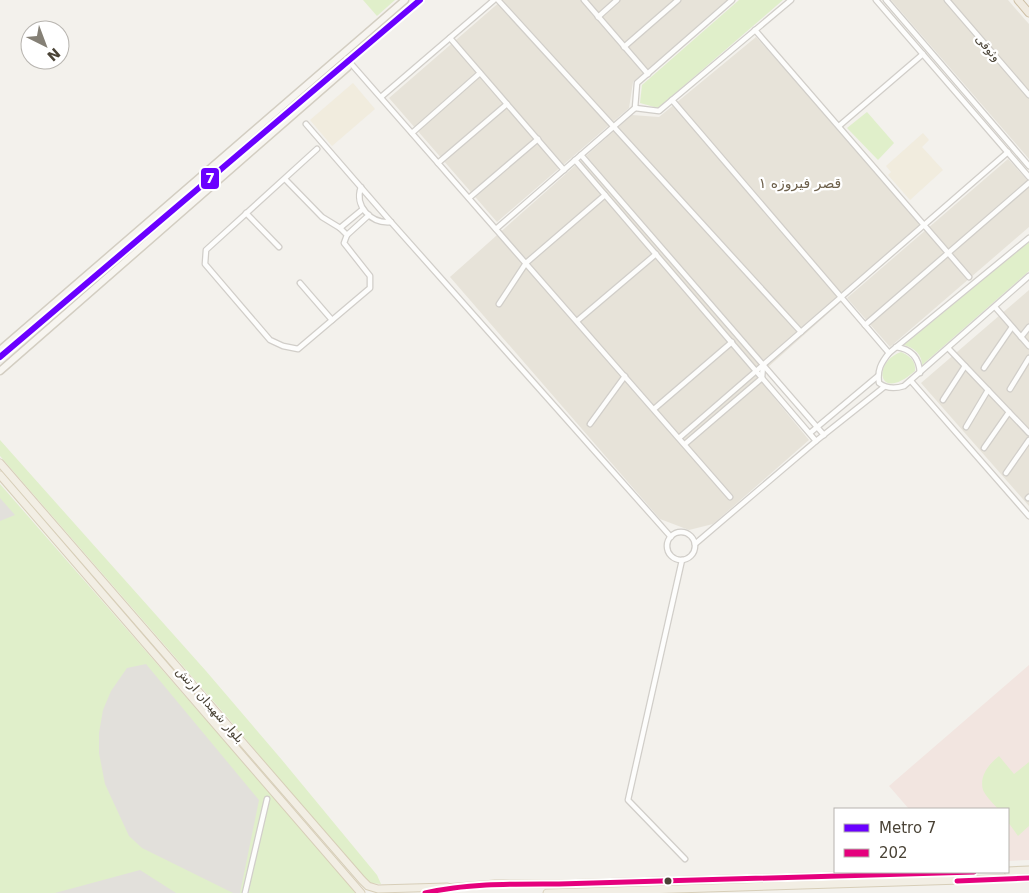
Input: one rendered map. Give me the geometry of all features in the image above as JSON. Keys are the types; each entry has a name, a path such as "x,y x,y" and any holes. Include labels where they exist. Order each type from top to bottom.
{"highway":[{"path":"1018,0 1029,13"}],"main road":[{"path":"0,350 345,56 405,0"},
{"path":"0,371 348,67 345,56"},
{"name":"بلوار شهیدان ارتش","path":"0,463 368,886 378,889 447,887"},
{"name":"بلوار شهیدان ارتش","path":"0,475 361,893"},
{"path":"1009,871 1029,870"},
{"path":"425,893 447,887 495,884 559,884 939,873"},
{"path":"547,893 1029,878"}],"street":[{"path":"381,98 494,0"},
{"path":"498,0 800,332"},
{"path":"584,0 648,74"},
{"path":"598,16 617,0"},
{"path":"624,47 678,0"},
{"path":"496,229 635,108 637,84 732,0"},
{"path":"635,108 659,111 790,0"},
{"path":"876,0 1029,177"},
{"path":"886,0 1029,166"},
{"name":"وثوقی","path":"947,0 1029,95"},
{"path":"755,30 969,277"},
{"path":"450,38 564,170"},
{"path":"838,126 923,54"},
{"path":"345,56 730,497"},
{"path":"412,133 480,73"},
{"path":"672,100 889,353"},
{"path":"438,163 507,104"},
{"path":"306,124 671,537"},
{"path":"469,198 538,139"},
{"path":"317,149 206,250 205,264 270,340 283,346 298,349 370,288 370,276 344,243 347,235 369,216"},
{"path":"679,438 1008,152"},
{"path":"582,155 824,435"},
{"path":"575,160 816,441"},
{"path":"285,179 322,217 340,228 347,235"},
{"path":"865,325 1029,184"},
{"path":"361,187 358,195 363,209 369,216 384,223 391,222"},
{"path":"499,304 526,263 605,195"},
{"path":"340,228 363,209"},
{"path":"246,214 279,247"},
{"path":"1029,238 889,353 882,361 879,369 879,383 884,387 898,388 911,381 1029,276"},
{"path":"577,321 656,254"},
{"path":"300,283 332,320"},
{"path":"995,307 1029,346"},
{"path":"984,368 1012,327"},
{"path":"1021,337 1029,327"},
{"path":"654,409 732,342"},
{"path":"896,347 905,349 915,356 918,360 920,373"},
{"path":"948,348 1029,433"},
{"path":"1010,389 1029,358"},
{"path":"685,444 762,378 763,365"},
{"path":"943,400 965,366"},
{"path":"590,424 625,376"},
{"path":"810,433 878,376"},
{"path":"911,381 1029,516"},
{"path":"695,544 687,534 678,533 668,541 668,550 673,557 682,560 690,556 695,544 816,441 884,387"},
{"path":"966,427 988,390"},
{"path":"984,448 1009,412"},
{"path":"1006,473 1029,440"},
{"path":"682,560 628,800 685,859"},
{"path":"245,893 266,800"}],"shaded area":[{"path":"502,0 729,0 633,82 629,108 497,222 389,98"},
{"path":"891,0 1008,0 1029,24 1029,159"},
{"path":"756,37 926,226 757,377 809,440 713,524 689,530 660,519 450,277 632,115 659,117"},
{"path":"353,83 375,109 332,146 310,120"},
{"path":"923,133 929,140 922,147 943,170 910,200 888,175 891,172 886,166"},
{"path":"1008,159 1029,182 1029,227 890,347 847,298"},
{"path":"1029,290 1029,506 921,383"},
{"path":"0,498 15,515 0,521"},
{"path":"146,664 259,800 240,893 233,893 142,848 129,836 105,784 99,753 99,733 103,710 111,691 127,668"},
{"path":"1029,665 1029,860 1009,861 1009,808 908,808 889,786"},
{"path":"140,870 176,893 55,893"}],"green space":[{"path":"363,0 395,0 377,16"},
{"path":"739,0 783,0 658,108 640,103 642,85"},
{"path":"867,112 894,143 878,160 847,128"},
{"path":"1029,242 1029,271 922,365 921,358 917,352 904,345"},
{"path":"901,352 912,359 915,371 902,380 893,383 886,382 883,378 883,371 886,364 892,357"},
{"path":"0,440 206,671 377,875 381,884 369,883 360,875 228,718 0,456"},
{"path":"0,484 357,893 0,893"},
{"path":"999,756 1014,774 1029,762 1029,826 1018,836 1009,823 1009,808 997,808 983,790 982,780 992,763"}],"metro line":[{"name":"7","path":"0,357 420,0"}],"transit line":[{"name":"202","path":"425,893 458,887 492,885 939,873"},
{"name":"202","path":"957,881 1029,878"}],"district":[{"name":"قصر فیروزه ۱","path":"800,183"}]}
